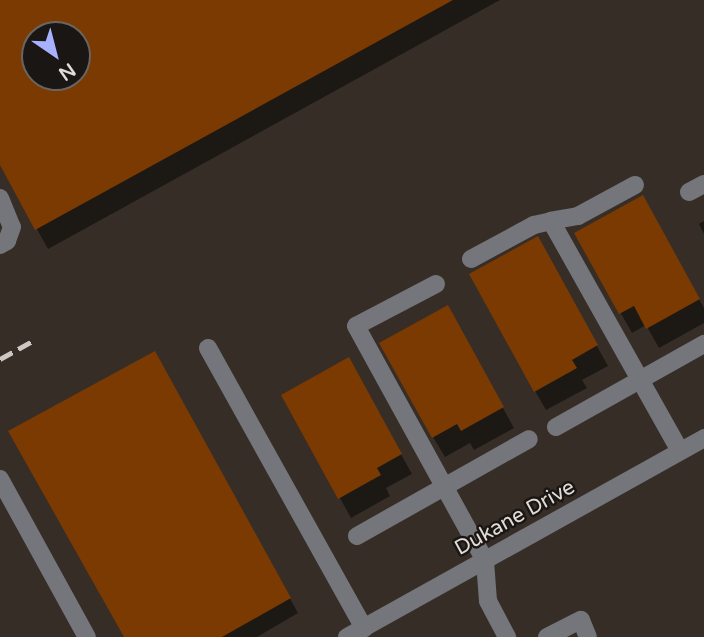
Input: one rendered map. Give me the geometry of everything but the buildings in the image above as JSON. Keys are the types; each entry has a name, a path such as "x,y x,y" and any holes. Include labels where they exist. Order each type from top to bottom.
{"street":[{"path":"471,259 534,225 578,216 635,185"},
{"path":"0,198 12,228 7,241 0,244"},
{"path":"551,221 680,451"},
{"path":"436,284 356,326 485,561 488,601 507,637"},
{"path":"556,428 704,344"},
{"path":"208,348 364,628"},
{"name":"Dukane Drive","path":"347,637 704,438"},
{"path":"357,536 529,439"},
{"path":"0,479 87,637"},
{"path":"547,637 581,620 588,637"}],"railway":[{"path":"0,359 32,341"}]}
